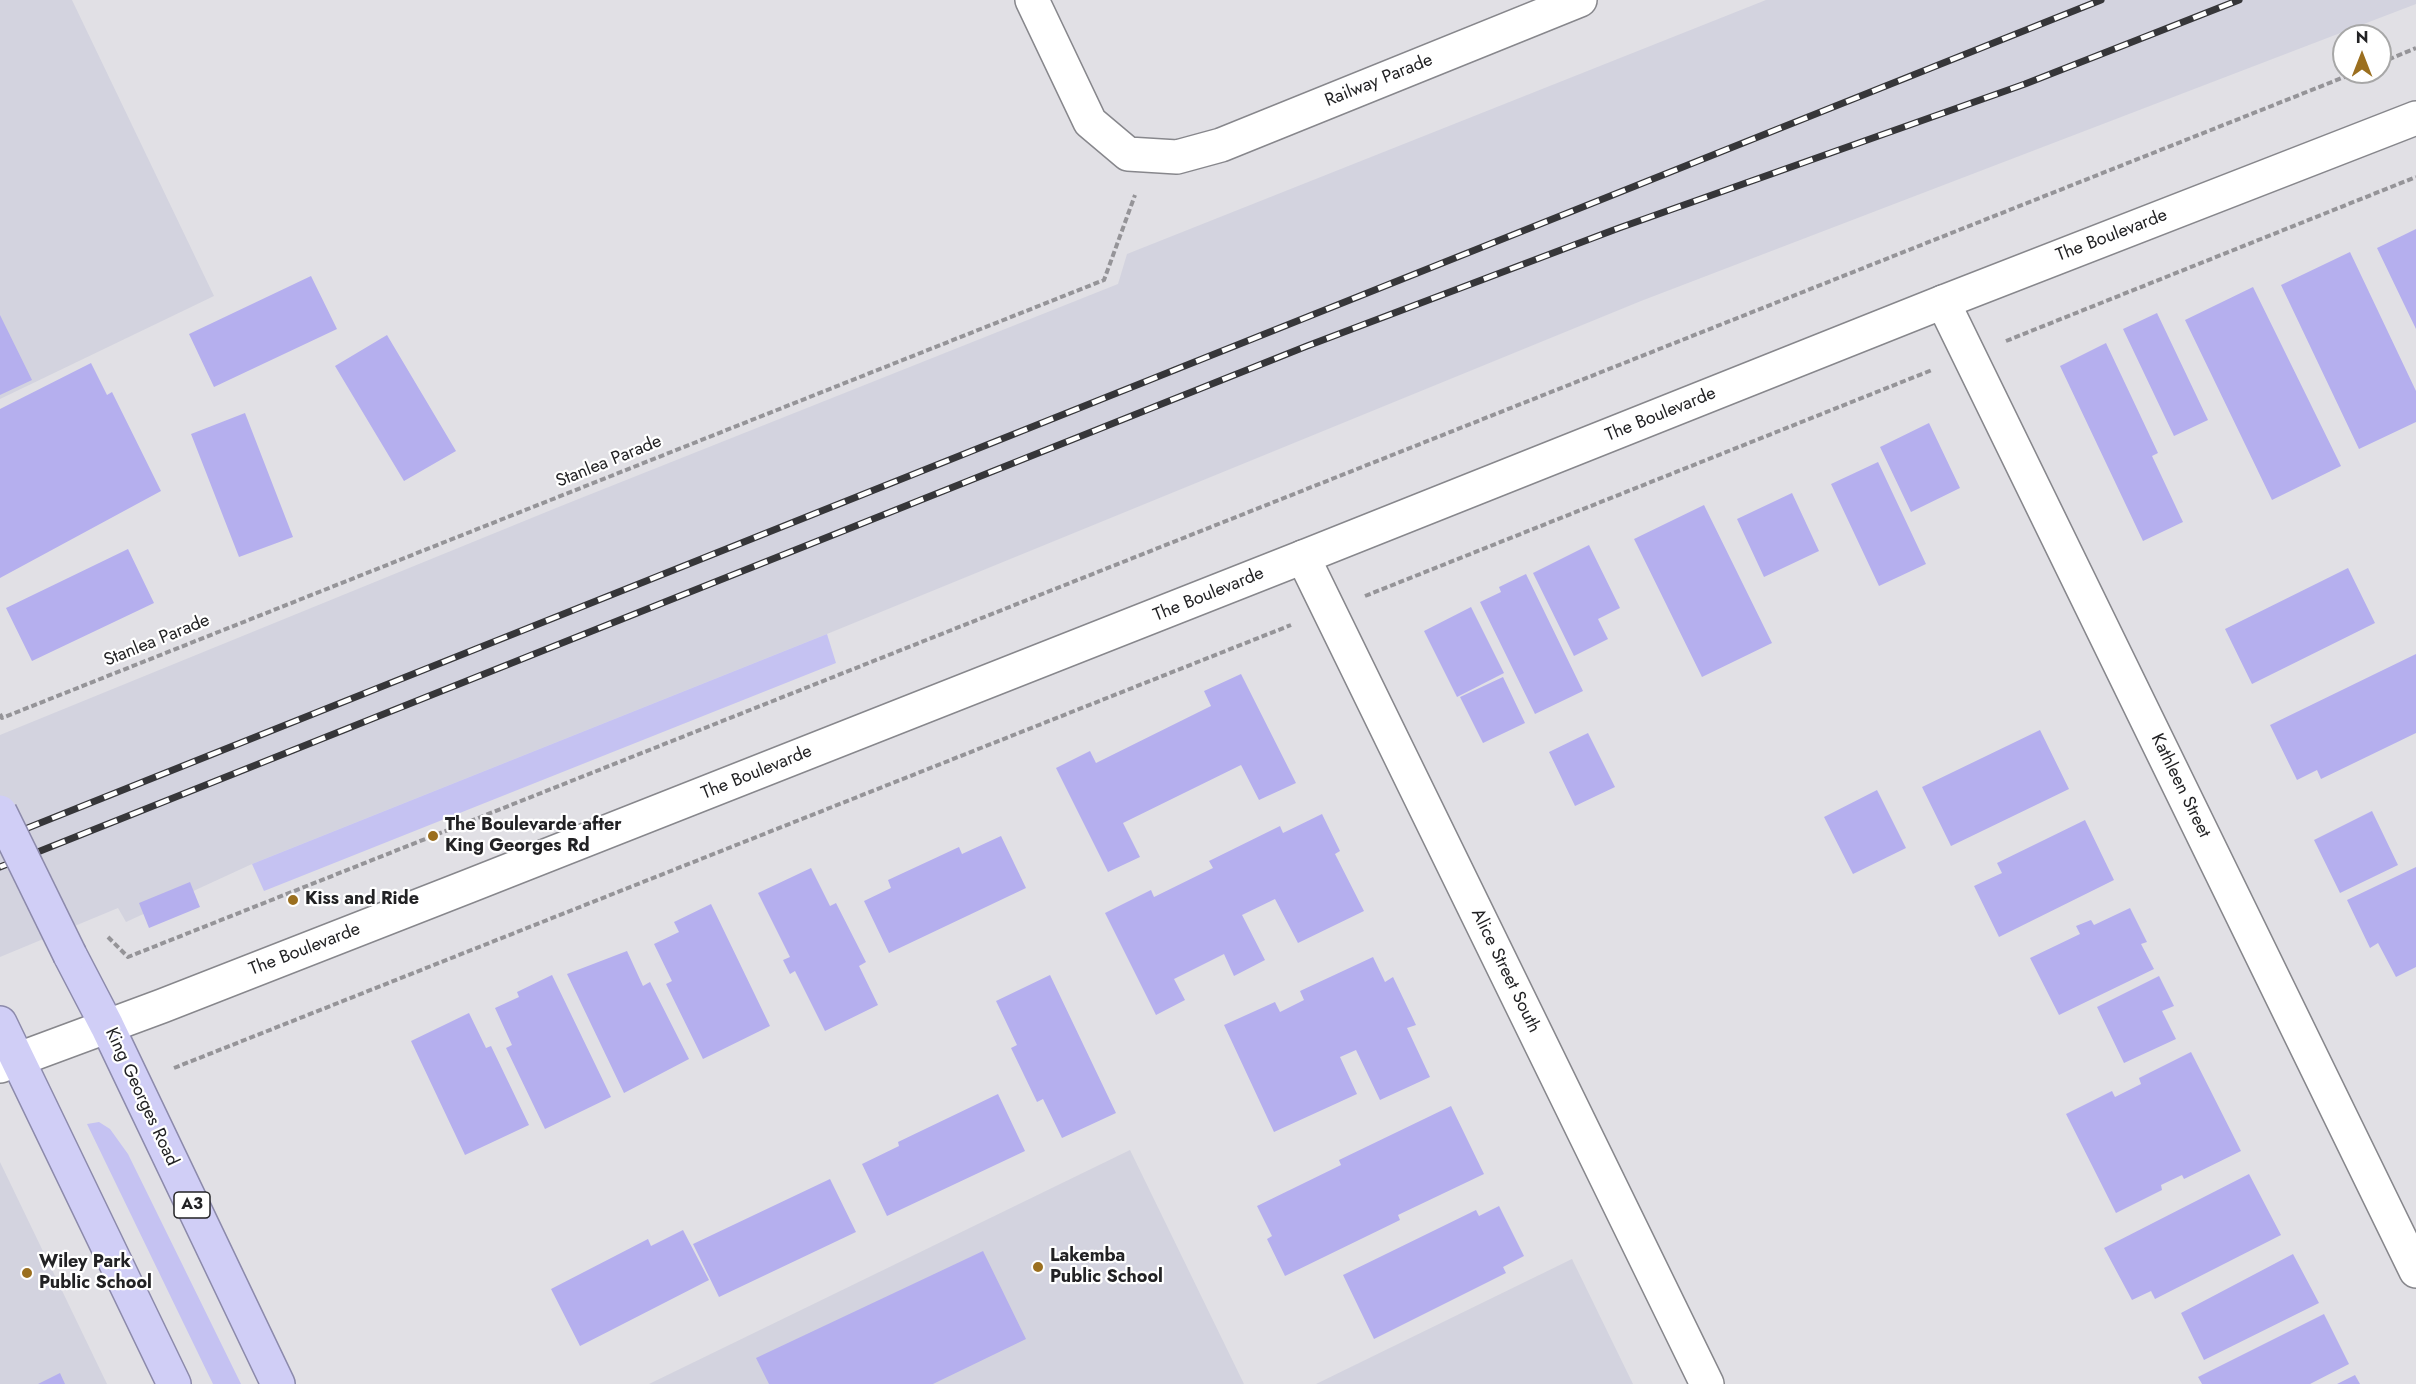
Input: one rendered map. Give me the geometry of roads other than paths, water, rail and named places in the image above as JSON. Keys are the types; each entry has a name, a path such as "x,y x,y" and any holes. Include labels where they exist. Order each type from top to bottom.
{"highway":[{"name":"King Georges Road","path":"0,812 70,955 108,1026 278,1384"},
{"path":"0,1023 9,1063 48,1125 174,1384"}],"street":[{"name":"Railway Parade","path":"1032,0 1090,122 1128,154 1163,157 1221,145 1580,0"},
{"name":"The Boulevarde","path":"9,1063 1303,557 1943,302 2416,118"},
{"name":"Kathleen Street","path":"1943,302 2416,1271"},
{"name":"Alice Street South","path":"1303,557 1707,1384"}],"railway":[{"path":"0,839 2101,0"},
{"path":"0,867 1307,346 1619,228 2025,84 2239,0"}],"place":[{"name":"The Boulevarde after King Georges Rd","path":"433,836"},
{"name":"Kiss and Ride","path":"293,900"},
{"name":"Lakemba Public School","path":"1038,1267"},
{"name":"Wiley Park Public School","path":"27,1273"}]}
